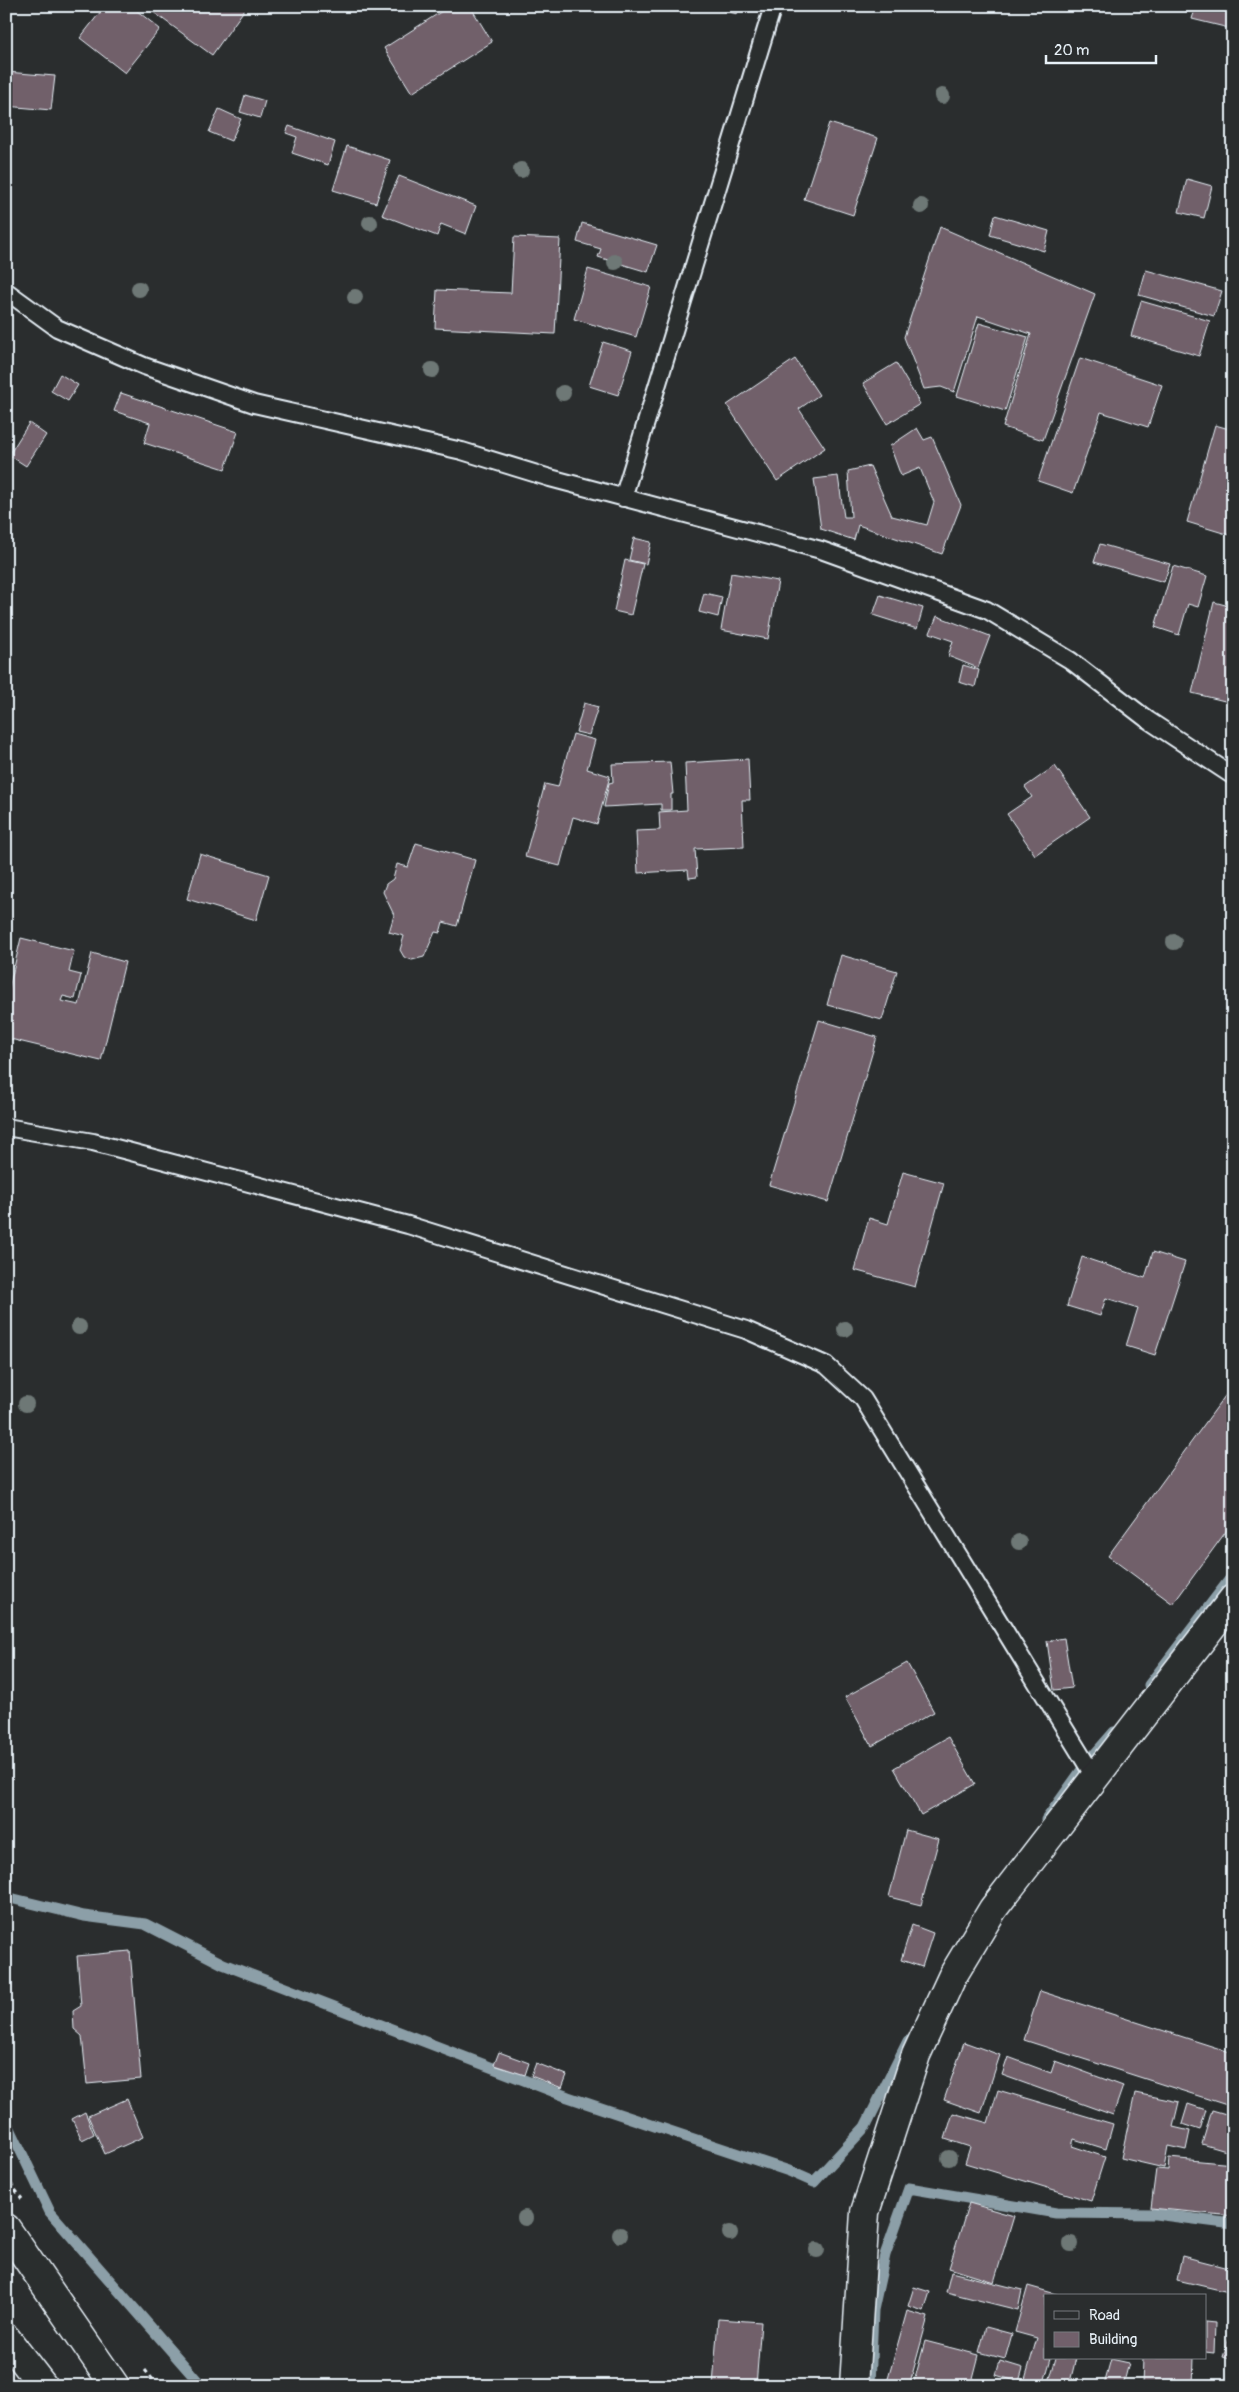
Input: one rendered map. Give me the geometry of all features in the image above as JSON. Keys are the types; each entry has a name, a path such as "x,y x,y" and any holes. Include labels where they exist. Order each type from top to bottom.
{"street":[{"path":"854,2386 865,2212 916,2055 952,1977 993,1909 1233,1599"},
{"path":"6,2228 115,2386"},
{"path":"6,2338 43,2386"}],"lane":[{"path":"623,498 773,6"},
{"path":"6,291 57,328 144,366 254,404 462,451 550,478 821,550 987,610 1070,660 1148,720 1233,776"},
{"path":"6,1127 92,1142 408,1225 746,1330 826,1365 863,1399 1095,1778"}],"building":[{"path":"105,6 131,6 160,29 125,73 80,38"},
{"path":"145,6 247,6 212,55"},
{"path":"450,6 470,6 492,42 412,93 384,48"},
{"path":"706,6 739,6 737,14"},
{"path":"1196,6 1233,6 1233,29 1192,19"},
{"path":"6,72 55,76 51,110 6,106"},
{"path":"245,95 265,101 260,118 240,112"},
{"path":"219,109 241,119 231,141 209,132"},
{"path":"829,123 878,138 853,215 804,199"},
{"path":"289,126 335,142 328,165 292,153 297,137 286,133"},
{"path":"347,146 390,160 376,203 333,190"},
{"path":"399,176 476,206 466,234 441,224 437,236 382,215"},
{"path":"1187,179 1212,186 1204,218 1179,212"},
{"path":"995,215 1049,231 1044,251 990,235"},
{"path":"582,223 657,245 648,272 598,257 601,249 577,242"},
{"path":"940,227 1095,294 1043,440 1003,427 1031,334 978,316 954,392 941,387 924,389 904,337"},
{"path":"514,237 560,239 555,334 435,328 437,290 511,293"},
{"path":"588,269 651,287 636,337 574,319"},
{"path":"1146,270 1222,291 1214,316 1139,295"},
{"path":"1141,301 1210,321 1199,356 1131,336"},
{"path":"979,323 1028,337 1005,411 957,396"},
{"path":"603,342 632,351 618,395 589,386"},
{"path":"1080,358 1162,385 1148,427 1101,412 1073,493 1038,481"},
{"path":"795,359 819,395 799,409 825,448 777,481 727,405"},
{"path":"896,363 920,404 887,424 863,383"},
{"path":"60,374 78,385 68,401 51,391"},
{"path":"121,393 238,432 225,469 144,443 150,423 114,411"},
{"path":"29,423 46,435 26,466 9,455"},
{"path":"1215,425 1233,430 1233,536 1187,522"},
{"path":"917,428 924,440 932,437 961,505 942,554 858,525 854,540 821,529 814,479 838,476 844,517 851,517 848,471 870,466 892,516 927,525 934,502 920,468 901,476 890,446"},
{"path":"634,538 651,542 646,564 629,560"},
{"path":"1100,544 1170,564 1164,582 1094,562"},
{"path":"625,560 643,564 631,615 614,611"},
{"path":"1173,566 1207,576 1198,607 1188,604 1179,635 1155,627"},
{"path":"731,573 778,581 768,639 721,630"},
{"path":"704,593 722,597 718,617 699,612"},
{"path":"880,595 923,608 917,629 873,615"},
{"path":"1214,602 1233,607 1233,703 1192,693"},
{"path":"937,616 990,636 978,668 948,656 953,641 930,633"},
{"path":"963,665 979,670 975,687 959,682"},
{"path":"584,703 598,707 589,735 576,732"},
{"path":"573,734 595,740 587,769 610,776 597,824 573,817 560,866 525,857 545,784 558,787"},
{"path":"748,759 750,800 742,800 744,847 695,849 697,877 689,878 688,870 638,873 636,831 660,830 659,812 687,810 685,763"},
{"path":"670,762 673,794 671,794 671,810 661,810 661,804 604,807 609,783 613,782 612,764"},
{"path":"1055,766 1090,817 1035,855 1007,814 1032,797 1025,787"},
{"path":"416,843 475,860 457,926 443,922 440,933 435,932 424,957 412,960 404,957 400,950 404,936 389,932 394,915 383,892 386,884 393,879 397,864 408,867"},
{"path":"200,854 269,875 256,920 187,899"},
{"path":"21,938 74,951 69,972 81,975 75,999 63,996 61,1001 79,1005 92,953 125,962 101,1061 6,1038 6,1001"},
{"path":"841,955 897,971 882,1020 827,1005"},
{"path":"819,1020 877,1037 828,1202 769,1185"},
{"path":"903,1172 944,1183 915,1287 854,1270 869,1218 888,1224"},
{"path":"1153,1252 1185,1262 1155,1355 1126,1346 1138,1308 1106,1298 1100,1316 1067,1306 1082,1257 1145,1278"},
{"path":"1233,1385 1233,1522 1173,1604 1108,1556"},
{"path":"1064,1638 1072,1688 1054,1690 1047,1641"},
{"path":"907,1663 934,1712 872,1746 845,1697"},
{"path":"948,1737 975,1784 921,1815 894,1768"},
{"path":"906,1830 939,1839 921,1905 889,1897"},
{"path":"912,1925 933,1933 922,1967 901,1960"},
{"path":"130,1951 141,2079 87,2084 82,2036 74,2029 73,2011 81,2006 77,1956"},
{"path":"1040,1991 1233,2053 1233,2107 1024,2040"},
{"path":"964,2042 1000,2055 981,2113 944,2100"},
{"path":"499,2052 529,2063 525,2075 494,2065"},
{"path":"1008,2057 1051,2073 1055,2061 1123,2086 1113,2115 1002,2075"},
{"path":"536,2063 567,2075 562,2088 531,2076"},
{"path":"998,2090 1113,2124 1106,2149 1074,2139 1072,2146 1105,2157 1091,2201 965,2163 970,2147 945,2139 953,2113 988,2123"},
{"path":"1135,2093 1179,2102 1173,2127 1190,2131 1186,2150 1168,2146 1164,2168 1121,2158"},
{"path":"127,2099 143,2137 105,2154 88,2116"},
{"path":"1188,2104 1206,2110 1200,2130 1182,2124"},
{"path":"1212,2110 1233,2116 1233,2153 1202,2144"},
{"path":"85,2112 94,2134 82,2140 72,2119"},
{"path":"1169,2158 1233,2164 1233,2216 1151,2208 1156,2169 1168,2170"},
{"path":"969,2203 1014,2216 994,2282 949,2268"},
{"path":"1182,2256 1233,2269 1233,2293 1177,2280"},
{"path":"951,2272 1022,2290 1018,2310 946,2292"},
{"path":"1028,2286 1056,2294 1044,2294 1044,2360 1050,2360 1043,2386 1023,2386 1037,2338 1015,2332"},
{"path":"914,2287 930,2292 924,2311 908,2306"},
{"path":"907,2311 928,2317 909,2386 886,2386"},
{"path":"718,2319 761,2322 756,2386 713,2386"},
{"path":"1206,2322 1215,2323 1214,2353 1206,2352"},
{"path":"1233,2325 1233,2360 1223,2357"},
{"path":"986,2327 1012,2334 1005,2359 979,2352"},
{"path":"925,2341 979,2355 971,2386 913,2386"},
{"path":"1055,2360 1076,2360 1069,2386 1048,2385"},
{"path":"1111,2360 1129,2363 1123,2386 1104,2384"},
{"path":"1143,2360 1194,2360 1193,2386 1142,2386"},
{"path":"1000,2361 1023,2368 1019,2382 996,2375"}],"waterway":[{"path":"1149,1685 1233,1575"},
{"path":"1046,1820 1086,1764 1114,1732"},
{"path":"6,1897 84,1916 145,1924 223,1964 568,2097 789,2171 814,2182 865,2127 908,2041"},
{"path":"6,2120 50,2212 202,2386"},
{"path":"870,2386 873,2310 885,2255 909,2188 1056,2213 1155,2214 1233,2224"}]}
